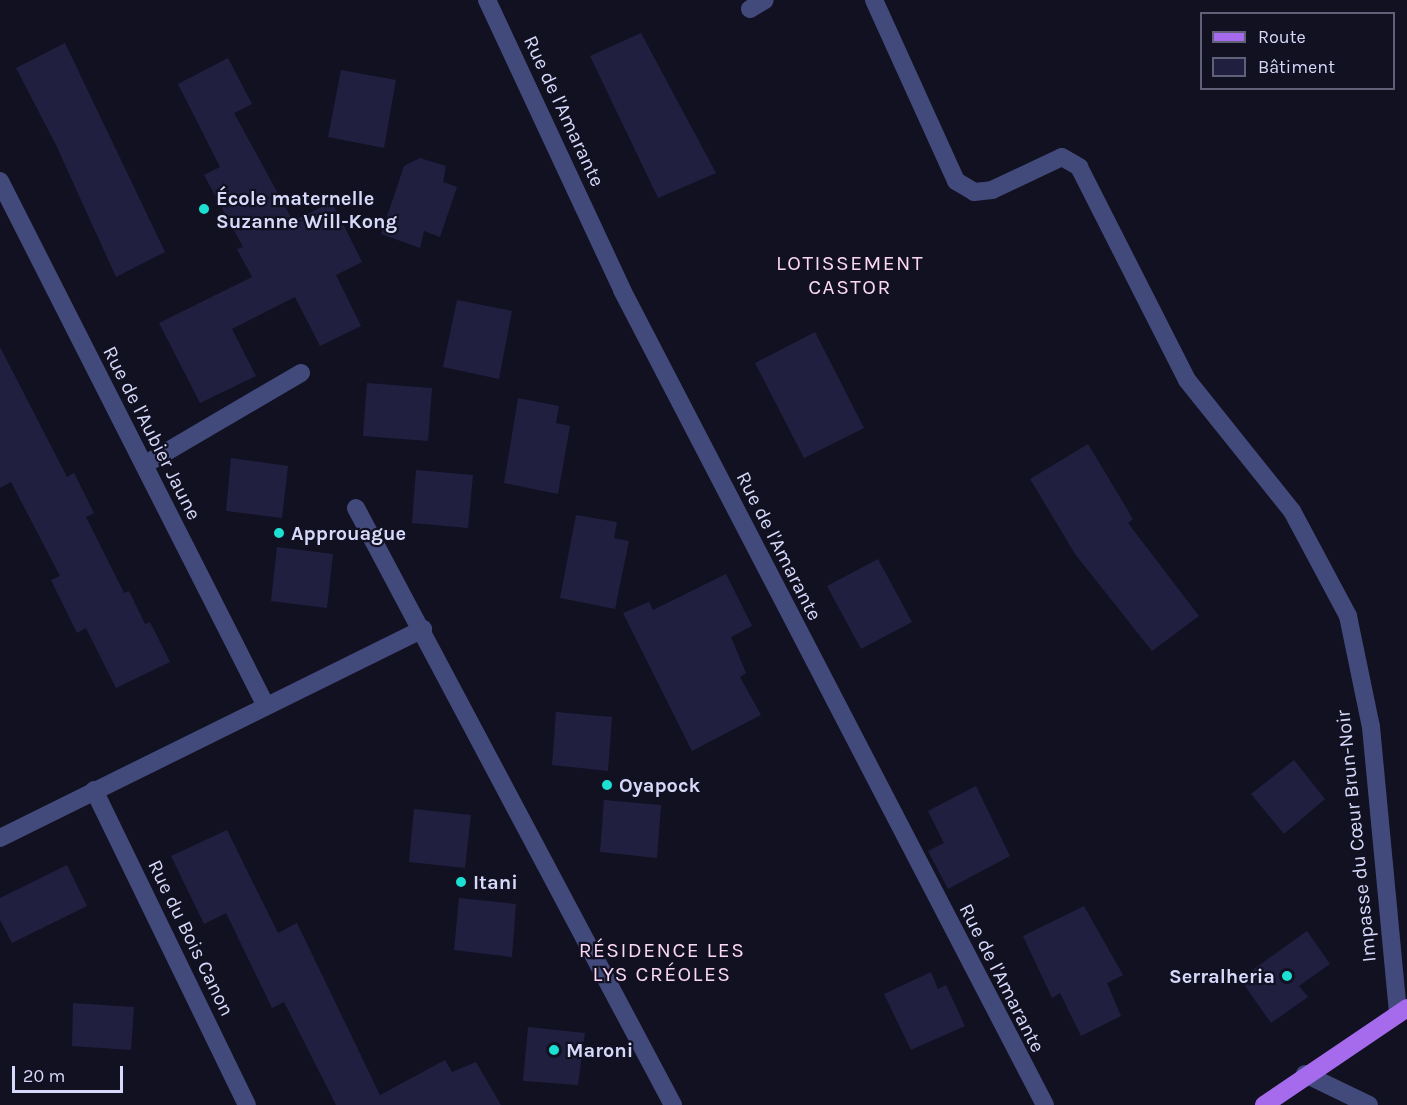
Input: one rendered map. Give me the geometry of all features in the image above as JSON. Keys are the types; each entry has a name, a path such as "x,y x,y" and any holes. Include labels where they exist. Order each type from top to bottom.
{"main road":[{"path":"1264,1105 1305,1074 1402,1011"}],"street":[{"name":"Rue de l'Amarante","path":"487,0 622,290 1045,1105"},
{"name":"Impasse du Cœur Brun-Noir","path":"874,0 956,181 974,192 983,191 1062,157 1079,167 1187,380 1292,511 1348,616 1371,727 1402,1011"},
{"name":"Rue de l'Aubier Jaune","path":"0,181 265,704"},
{"path":"144,465 300,373"},
{"path":"356,508 423,629 673,1105"},
{"path":"0,838 265,704 423,629"},
{"name":"Rue du Bois Canon","path":"94,790 247,1105"},
{"path":"1305,1074 1369,1105"}],"building":[{"path":"641,33 716,173 658,198 590,56"},
{"path":"65,43 165,252 116,277 56,145 16,68"},
{"path":"228,58 252,104 234,113 293,221 332,202 362,262 336,275 361,326 320,346 295,297 232,329 256,376 200,403 159,323 252,277 237,249 243,247 204,175 220,167 178,84"},
{"path":"341,70 396,80 384,148 328,137"},
{"path":"420,158 446,166 443,182 457,187 440,237 424,231 420,248 381,234 404,166"},
{"path":"457,300 512,311 499,379 443,367"},
{"path":"815,332 864,428 804,458 755,363"},
{"path":"0,347 67,477 74,473 94,513 86,517 124,593 129,591 145,624 150,622 170,662 116,688 86,628 77,633 51,580 60,576 11,482 0,488"},
{"path":"367,383 432,388 428,441 363,436"},
{"path":"518,398 559,406 556,423 570,426 558,494 504,483"},
{"path":"1088,444 1133,519 1128,523 1199,616 1152,651 1075,554 1030,479"},
{"path":"231,458 288,466 282,518 226,511"},
{"path":"416,470 473,475 468,528 412,523"},
{"path":"576,515 617,522 614,538 629,541 615,609 560,598"},
{"path":"277,547 333,554 327,608 271,601"},
{"path":"878,559 912,622 861,649 827,586"},
{"path":"726,574 752,626 731,637 746,673 740,677 761,715 692,751 623,613 649,602 653,610"},
{"path":"556,712 612,717 608,771 552,765"},
{"path":"1294,760 1325,799 1284,834 1251,794"},
{"path":"976,786 1010,856 948,889 928,851 944,843 928,811"},
{"path":"604,800 661,805 657,858 600,852"},
{"path":"414,809 471,815 465,868 409,862"},
{"path":"227,830 278,933 297,923 380,1095 445,1060 452,1072 476,1062 501,1105 336,1105 284,1002 272,1008 226,913 204,924 171,856"},
{"path":"67,865 87,906 12,943 0,920 0,898"},
{"path":"459,898 516,904 512,957 454,950"},
{"path":"1084,906 1123,975 1107,983 1121,1016 1081,1036 1060,993 1052,998 1023,936"},
{"path":"1307,931 1330,964 1299,986 1308,997 1271,1023 1240,979"},
{"path":"931,972 938,989 946,985 965,1026 911,1050 884,994"},
{"path":"73,1003 134,1007 131,1050 72,1046"},
{"name":"Maroni","path":"528,1027 585,1033 578,1085 523,1081"}],"place":[{"name":"École maternelle Suzanne Will-Kong","path":"204,209"},
{"name":"Approuague","path":"279,533"},
{"name":"Oyapock","path":"607,785"},
{"name":"Itani","path":"461,882"},
{"name":"Serralheria","path":"1287,976"},
{"name":"Maroni","path":"554,1050"}],"district":[{"name":"LOTISSEMENT CASTOR","path":"850,275"},
{"name":"RÉSIDENCE LES LYS CRÉOLES","path":"662,962"}]}
